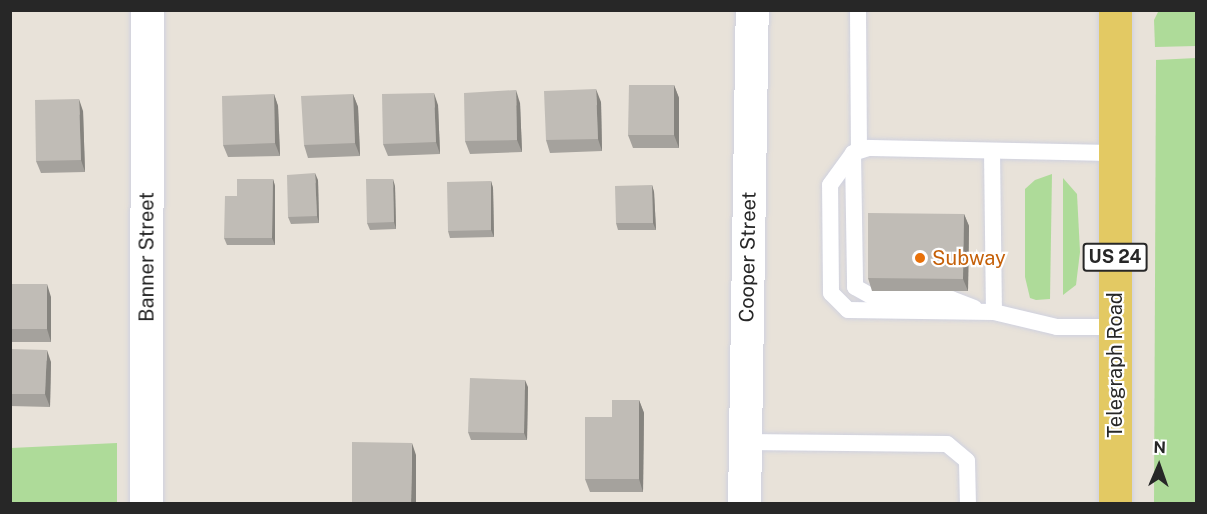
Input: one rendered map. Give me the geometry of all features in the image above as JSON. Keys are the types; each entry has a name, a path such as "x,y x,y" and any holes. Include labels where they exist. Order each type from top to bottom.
{"main road":[{"name":"Telegraph Road","path":"1115,10 1115,504"}],"street":[{"name":"Banner Street","path":"146,504 147,10"},
{"name":"Cooper Street","path":"744,504 752,10"}],"lane":[{"path":"858,10 855,287 873,297 951,299 988,312 1057,327 1115,327"},
{"path":"856,151 1115,153"},
{"path":"856,151 830,185 831,293 848,310 988,312"},
{"path":"988,312 992,151"},
{"path":"745,442 947,444 967,461 968,504"}],"green space":[{"path":"1159,10 1196,11 1196,46 1155,47 1154,20"},
{"path":"1196,58 1196,503 1154,503 1156,60"},
{"path":"1052,174 1050,299 1036,300 1030,298 1025,277 1025,189 1035,180"},
{"path":"1063,178 1077,194 1080,252 1076,285 1063,295"},
{"path":"117,443 117,503 11,503 11,448"}],"building":[{"path":"629,85 674,85 674,135 628,135"},
{"path":"596,89 598,139 546,140 544,91"},
{"path":"516,90 517,140 465,141 464,93"},
{"path":"434,93 436,142 383,144 382,94"},
{"path":"274,94 275,143 223,145 222,96"},
{"path":"353,94 355,143 304,145 301,96"},
{"path":"79,99 81,160 36,161 35,100"},
{"path":"315,173 317,216 288,217 287,175"},
{"path":"237,179 273,179 272,238 224,238 225,196 237,196"},
{"path":"366,179 393,179 394,222 367,223"},
{"path":"491,181 491,230 448,231 447,182"},
{"path":"652,185 653,223 616,223 615,186"},
{"name":"Subway","path":"868,213 964,214 963,279 868,278"},
{"path":"10,284 47,284 47,329 10,329"},
{"path":"10,349 47,350 45,394 10,394"},
{"path":"470,378 525,380 524,433 468,432"},
{"path":"612,400 639,400 639,479 585,479 585,417 612,417"},
{"path":"352,442 412,443 411,504 352,504"}],"place":[{"name":"Subway","path":"920,258"}]}
